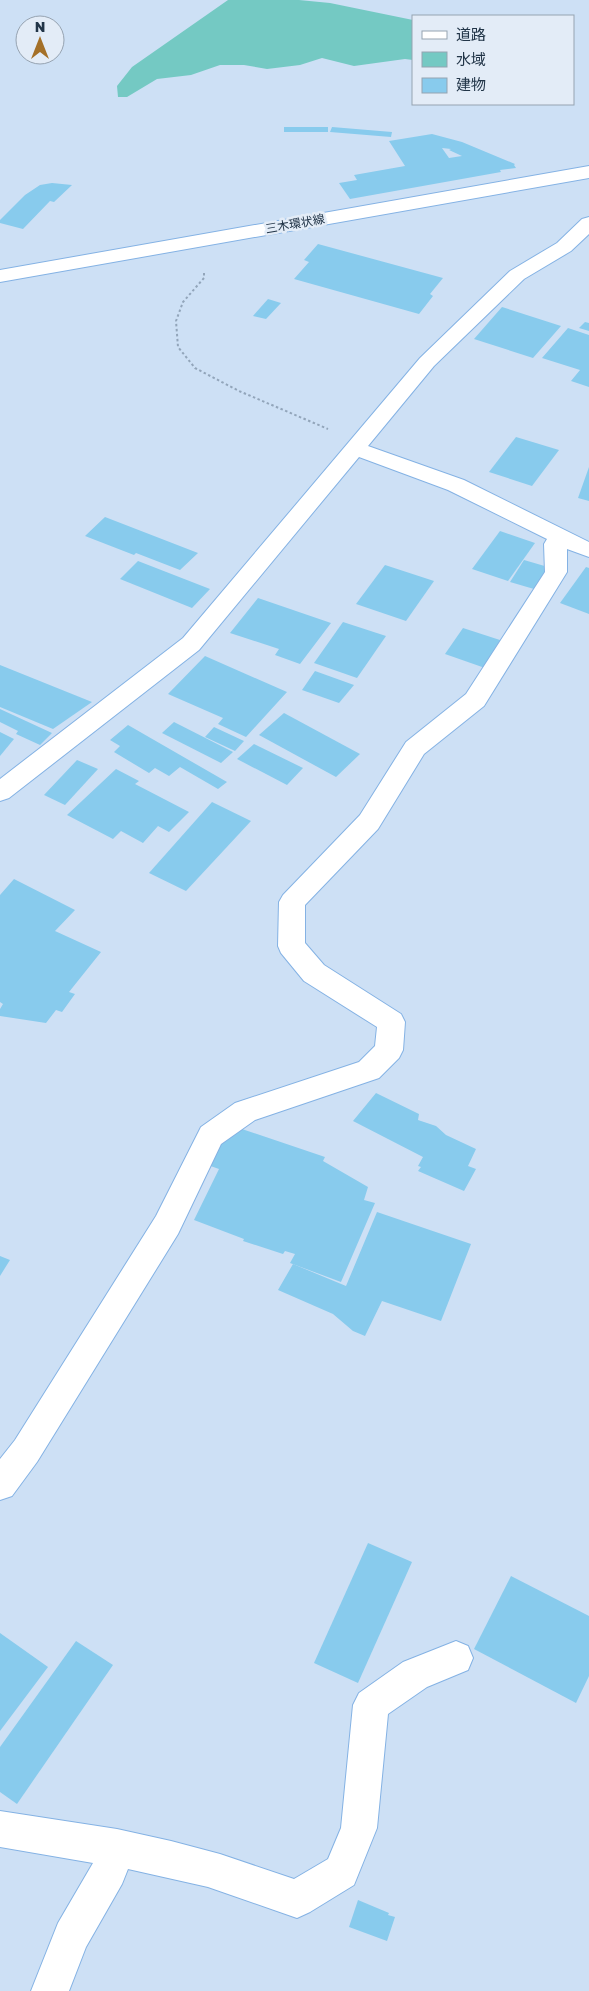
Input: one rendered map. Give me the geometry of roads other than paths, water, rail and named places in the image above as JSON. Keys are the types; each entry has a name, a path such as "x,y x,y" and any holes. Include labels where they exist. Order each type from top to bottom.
{"street":[{"name":"三木環状線","path":"0,276 589,172"},
{"path":"0,792 191,644 427,362 518,275 564,247 589,223"},
{"path":"357,445 456,485 589,550"},
{"path":"0,1485 26,1451 167,1225 211,1136 245,1111 369,1070 389,1050 391,1022 314,973 291,946 292,902 370,822 415,748 475,700 556,572 555,544 561,537"},
{"path":"0,1829 95,1846 117,1847 196,1865 297,1899 341,1872 359,1828 371,1705 415,1674 456,1658"},
{"path":"50,1991 71,1936 110,1871 117,1847"}],"water":[{"path":"228,0 299,0 330,3 412,20 412,60 405,59 354,66 322,58 300,65 267,69 244,65 220,65 191,75 157,79 127,97 118,97 117,86 132,67"}]}
